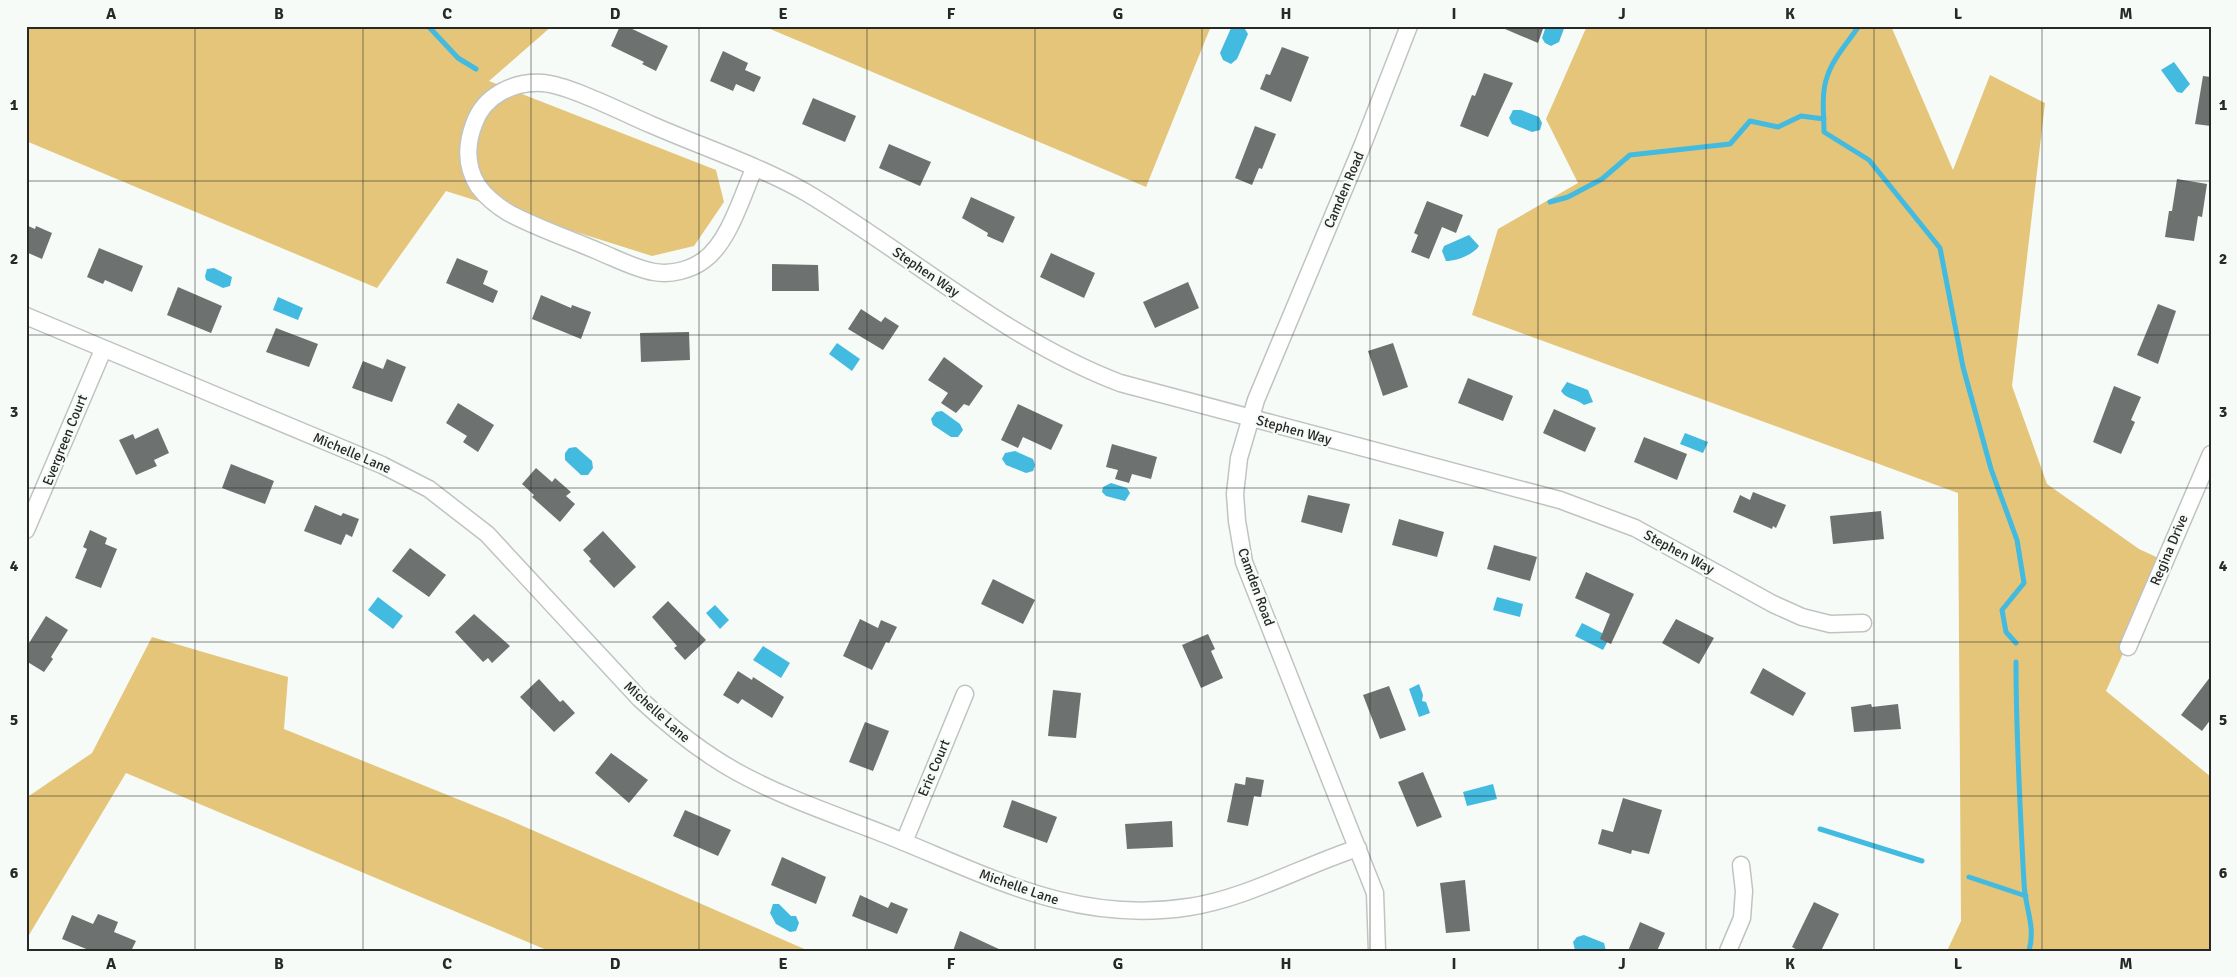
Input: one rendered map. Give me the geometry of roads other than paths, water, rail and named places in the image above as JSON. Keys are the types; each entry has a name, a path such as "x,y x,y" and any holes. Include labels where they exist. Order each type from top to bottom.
{"street":[{"name":"Camden Road","path":"1377,951 1376,893 1242,554 1235,494 1239,458 1261,385 1363,144 1405,27"},
{"name":"Stephen Way","path":"754,168 726,233 714,251 702,261 688,268 656,272 559,235 508,212 492,201 480,188 471,174 468,156 474,122 492,98 512,86 547,83 754,168 805,192 1029,341 1085,370 1120,383 1560,500 1635,528 1773,604 1802,617 1830,624 1863,623"},
{"name":"Michelle Lane","path":"26,316 103,350 382,465 429,489 487,534 640,699 666,723 698,747 737,772 780,792 1030,894 1101,909 1143,910 1189,907 1233,897 1358,848"},
{"name":"Evergreen Court","path":"26,530 103,350"},
{"name":"Regina Drive","path":"2128,647 2211,454"},
{"name":"Eric Court","path":"904,842 965,694"},
{"path":"1728,951 1742,918 1744,891 1741,865"}],"water":[{"path":"1238,26 1245,29 1248,34 1237,59 1231,64 1223,60 1220,53 1231,28"},
{"path":"1546,26 1565,26 1559,42 1551,46 1545,43 1542,38"},
{"path":"2174,62 2190,84 2182,93 2177,92 2161,70"},
{"path":"1513,110 1521,110 1539,117 1542,123 1540,130 1532,132 1512,124 1509,118"},
{"path":"1469,235 1479,246 1464,257 1446,261 1442,251 1444,246"},
{"path":"214,268 232,277 230,286 223,288 206,280 207,269"},
{"path":"278,297 303,308 298,320 273,310"},
{"path":"837,343 860,359 852,371 829,354"},
{"path":"1567,382 1588,390 1593,402 1584,405 1566,396 1561,391"},
{"path":"942,411 960,424 963,430 958,437 951,437 933,425 931,419 936,412"},
{"path":"1685,433 1708,442 1703,453 1680,444"},
{"path":"576,447 592,461 593,468 588,475 581,475 565,460 565,453 569,448"},
{"path":"1015,451 1033,459 1035,465 1033,471 1026,473 1006,465 1002,459 1005,453"},
{"path":"1111,483 1127,488 1130,493 1125,501 1106,496 1102,492 1103,487"},
{"path":"378,597 403,616 393,629 368,610"},
{"path":"1497,597 1523,604 1520,617 1493,610"},
{"path":"715,605 729,620 720,629 706,613"},
{"path":"1582,623 1610,637 1603,650 1575,636"},
{"path":"763,646 790,663 781,678 753,660"},
{"path":"1419,684 1423,695 1422,701 1426,702 1430,713 1419,717 1409,689"},
{"path":"1493,784 1497,799 1467,806 1463,792"},
{"path":"773,904 779,904 791,916 796,916 799,923 796,931 790,932 776,924 770,913"},
{"path":"1584,935 1604,943 1606,951 1575,950 1573,942 1577,937"}],"waterway":[{"path":"428,26 458,58 476,69"},
{"path":"1859,26 1837,57 1827,77 1823,97 1824,132 1869,160 1940,248 1963,367 1991,469 2017,540 2024,583 2002,610 2006,632 2016,643"},
{"path":"1550,202 1568,197 1602,179 1630,155 1730,144 1750,121 1778,127 1801,116 1824,119"},
{"path":"2016,662 2017,745 2024,883 2031,925 2029,951"},
{"path":"1820,829 1922,861"},
{"path":"1969,877 2026,896"}]}
